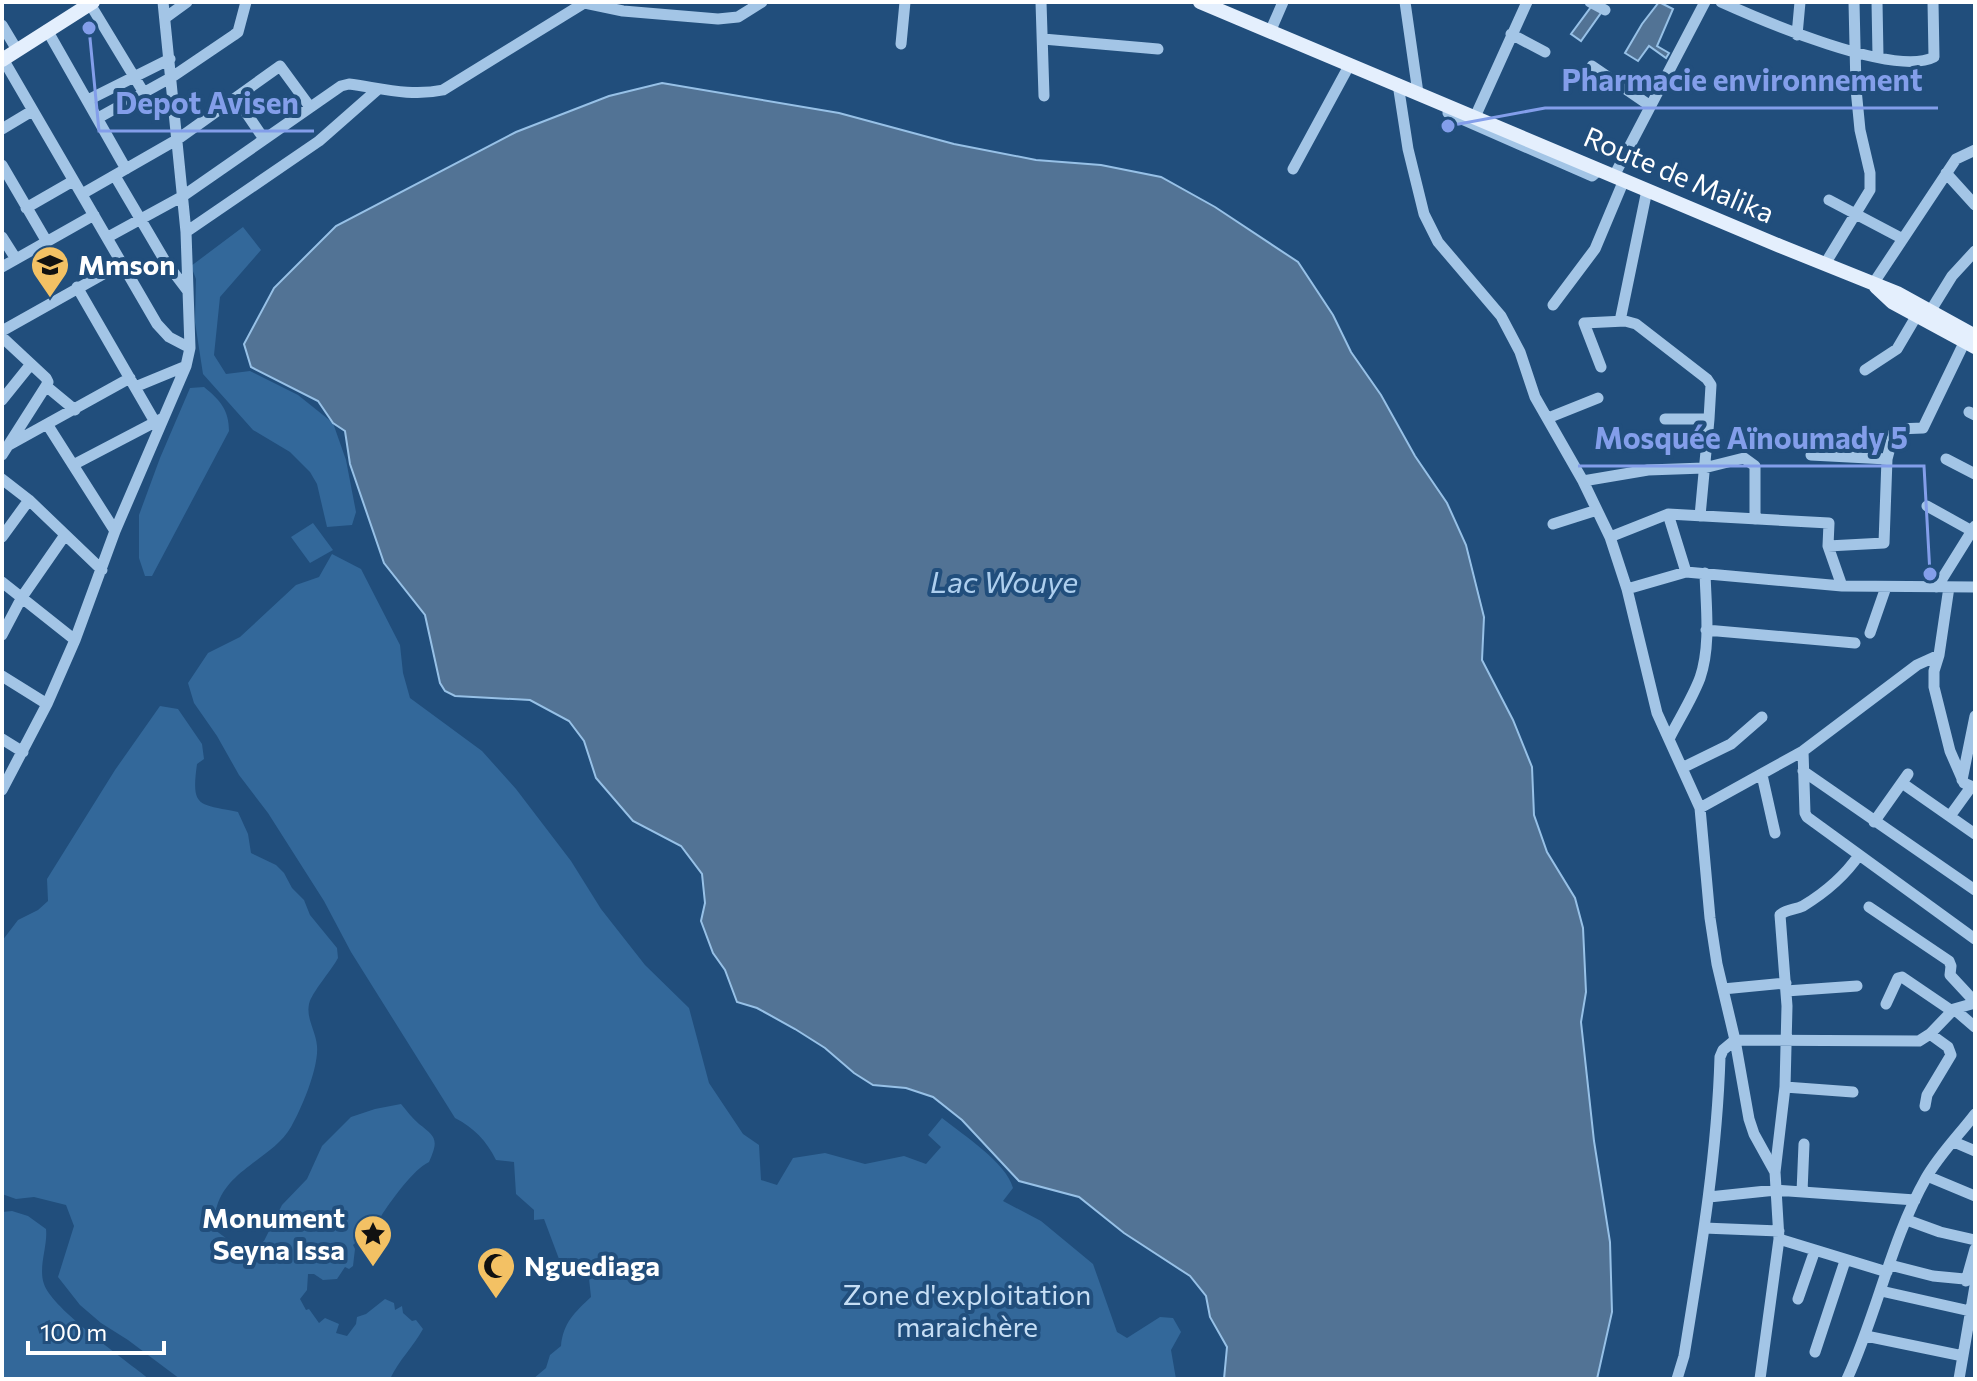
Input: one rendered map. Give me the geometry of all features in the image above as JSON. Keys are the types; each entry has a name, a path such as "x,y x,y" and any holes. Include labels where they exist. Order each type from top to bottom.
{"main road":[{"name":"Route de Malika","path":"1200,2 1873,284 1972,341"},
{"path":"2,60 91,3"}],"street":[{"path":"2,790 47,704 75,640 115,531 160,420 186,366 190,348 186,232 163,2"},
{"path":"165,18 187,2"},
{"path":"98,118 172,77 238,32 246,2"},
{"path":"108,237 183,196 336,89 349,84 377,90 443,90 582,3 729,19 762,2"},
{"path":"901,44 905,2"},
{"path":"1041,2 1044,96"},
{"path":"1270,32 1283,2"},
{"path":"1405,2 1418,93"},
{"path":"1475,117 1527,2"},
{"path":"1590,2 1605,10"},
{"path":"1553,305 1595,249 1619,178 1649,105 1705,2"},
{"path":"1721,2 1797,35 1856,52 1913,62 1934,57 1933,2"},
{"path":"1797,35 1800,2"},
{"path":"1825,264 1870,190 1856,89 1854,2"},
{"path":"1877,2 1878,56"},
{"path":"91,3 144,93"},
{"path":"2,25 17,50"},
{"path":"47,30 126,169"},
{"path":"1511,34 1545,52"},
{"path":"1043,39 1158,49"},
{"path":"88,100 170,59"},
{"path":"2,60 163,332 190,348"},
{"path":"1293,169 1350,64"},
{"path":"82,194 178,139 280,66 310,107"},
{"path":"1592,66 1649,105"},
{"path":"1398,84 1416,191 1431,232 1501,316 1520,352 1535,397 1583,481 1610,537 1627,589 1650,692 1700,808 1710,918 1723,989 1754,1134 1775,1172"},
{"path":"186,232 319,141 377,90"},
{"path":"236,98 264,139"},
{"path":"1434,100 1442,111 1509,141 1592,176 1599,170"},
{"path":"2,129 32,111"},
{"path":"1873,284 1956,159 1975,150"},
{"path":"2,165 7,186 26,208 47,242"},
{"path":"1946,173 1975,205"},
{"path":"115,176 165,261 188,291"},
{"path":"26,208 73,181"},
{"path":"1620,321 1647,190"},
{"path":"1829,200 1903,239"},
{"path":"2,267 94,215"},
{"path":"2,237 16,259"},
{"path":"1865,370 1897,349 1952,276 1975,251"},
{"path":"2,331 123,263"},
{"path":"77,287 132,383 160,420"},
{"path":"1601,367 1584,323 1630,322 1642,328 1711,385 1700,516"},
{"path":"2,337 48,382 5,450"},
{"path":"1828,546 1884,543 1887,459 1897,429 1923,428 1972,341"},
{"path":"2,400 31,364"},
{"path":"5,450 47,424 132,383 186,366"},
{"path":"46,386 75,410"},
{"path":"1548,418 1598,398"},
{"path":"1665,419 1709,419"},
{"path":"73,465 160,420"},
{"path":"47,424 115,531"},
{"path":"1811,455 1887,459"},
{"path":"1583,481 1648,470 1704,468 1744,458 1755,466 1755,519"},
{"path":"1946,459 1975,474"},
{"path":"2,479 29,500 102,570"},
{"path":"3,532 29,500"},
{"path":"1927,506 1974,528 1943,587 1939,655 1934,671 1934,687 1947,740 1969,785"},
{"path":"1553,524 1597,510"},
{"path":"1610,537 1668,514 1829,523 1828,546 1842,586"},
{"path":"1668,514 1686,572"},
{"path":"2,635 22,597 65,535"},
{"path":"1627,589 1686,572 1842,586 1975,587"},
{"path":"1669,739 1701,676 1706,630 1705,573"},
{"path":"2,582 75,640"},
{"path":"1870,633 1886,587"},
{"path":"1706,630 1855,643"},
{"path":"1700,808 1803,751 1917,665 1939,655"},
{"path":"2,676 47,704"},
{"path":"1950,816 1969,785 1970,742 1975,716"},
{"path":"1682,768 1731,744 1762,717"},
{"path":"2,739 23,752"},
{"path":"1947,740 1970,742"},
{"path":"1803,751 1805,815 1975,939"},
{"path":"1803,771 1975,890"},
{"path":"1762,775 1775,833"},
{"path":"1874,822 1905,778 1975,834"},
{"path":"1760,1379 1779,1235 1775,1172 1787,1040 1780,915 1801,907 1841,880 1859,855"},
{"path":"1677,1379 1684,1356 1709,1197 1723,1050 1735,1040 1919,1041 1953,1010 1975,1002 1950,975 1949,961 1869,907"},
{"path":"1886,1004 1898,978 1902,977 1975,1027"},
{"path":"1723,989 1857,986"},
{"path":"1925,1106 1927,1095 1951,1055 1948,1047 1930,1034"},
{"path":"1785,1087 1853,1092"},
{"path":"1847,1379 1866,1336 1915,1200 1927,1176 1975,1114"},
{"path":"1954,1142 1975,1151"},
{"path":"1802,1192 1804,1144"},
{"path":"1927,1176 1975,1196"},
{"path":"1709,1197 1776,1190 1915,1200"},
{"path":"1907,1220 1975,1240"},
{"path":"1704,1228 1779,1235 1845,1261 1972,1282"},
{"path":"1959,1379 1970,1311 1975,1249"},
{"path":"1798,1299 1815,1250"},
{"path":"1815,1352 1845,1261"},
{"path":"1881,1291 1970,1311"},
{"path":"1866,1336 1963,1356"}],"green space":[{"path":"243,227 261,250 220,297 214,355 226,374 250,371 298,395 333,423 346,460 356,512 352,525 327,527 317,484 310,472 290,452 253,430 203,374 195,322 196,279 191,266"},
{"path":"204,387 222,406 229,431 152,576 145,576 139,558 139,515 190,388"},
{"path":"313,523 333,550 310,563 291,537"},
{"name":"Zone d'exploitation maraichère","path":"332,554 361,569 400,645 410,698 482,751 516,789 571,861 601,909 645,965 689,1008 709,1083 743,1134 759,1145 761,1180 777,1185 793,1158 825,1153 865,1164 904,1156 926,1164 941,1147 928,1135 942,1118 1002,1168 1013,1188 1003,1201 1041,1221 1093,1264 1117,1332 1127,1338 1160,1317 1173,1318 1181,1332 1171,1350 1176,1379 533,1379 546,1368 550,1355 561,1346 571,1318 591,1297 588,1269 571,1272 559,1259 544,1219 534,1220 534,1210 516,1194 514,1162 496,1160 479,1135 455,1118 351,952 324,901 194,703 188,683 208,653 240,637 296,585 319,577"},
{"path":"160,706 178,709 202,744 204,759 197,764 195,778 200,802 238,812 248,834 251,853 276,865 284,873 292,888 304,900 310,915 337,948 338,958 309,1004 317,1055 313,1076 300,1109 283,1138 231,1182 223,1193 216,1209 215,1230 246,1253 264,1241 282,1205 307,1179 322,1146 351,1117 401,1104 434,1140 429,1162 410,1177 377,1223 353,1245 353,1266 349,1269 345,1267 337,1279 323,1280 308,1274 307,1290 300,1299 319,1323 325,1318 339,1324 336,1333 347,1336 357,1317 385,1299 394,1303 395,1310 402,1306 403,1313 412,1321 416,1320 423,1329 390,1379 180,1379 101,1323 80,1305 58,1277 74,1226 66,1205 34,1197 16,1199 2,1194 2,941 18,920 48,901 47,879 115,770"},
{"path":"12,1211 28,1216 46,1229 42,1277 50,1295 108,1348 149,1379 2,1379 2,1212"}],"water":[{"path":"1659,2 1673,9 1657,46 1669,53 1666,58 1649,46 1638,61 1625,53"},
{"path":"1591,7 1603,10 1581,41 1571,34"},
{"name":"Lac Wouye","path":"662,83 839,113 954,144 1036,160 1101,165 1161,177 1215,207 1298,262 1333,315 1351,352 1381,395 1415,456 1447,503 1466,545 1484,617 1482,660 1513,720 1532,767 1534,815 1547,852 1575,898 1583,928 1586,992 1581,1022 1594,1141 1610,1242 1612,1312 1597,1379 1224,1379 1227,1347 1210,1317 1206,1296 1190,1276 1124,1233 1079,1197 1019,1181 962,1120 933,1097 906,1088 873,1085 795,1029 757,1008 737,1002 701,921 705,903 702,874 681,846 633,821 596,778 584,741 569,721 530,700 455,696 445,691 440,683 425,615 384,563 350,464 345,431 333,423 318,401 251,367 244,344 274,288 336,226 516,132 609,96"}],"place":[{"name":"Depot Avisen","path":"89,28"},
{"name":"Pharmacie environnement","path":"1448,126"},
{"name":"Mmson","path":"50,299"},
{"name":"Mosquée Aïnoumady 5","path":"1930,574"},
{"name":"Monument Seyna Issa","path":"373,1268"},
{"name":"Nguediaga","path":"496,1300"}]}
